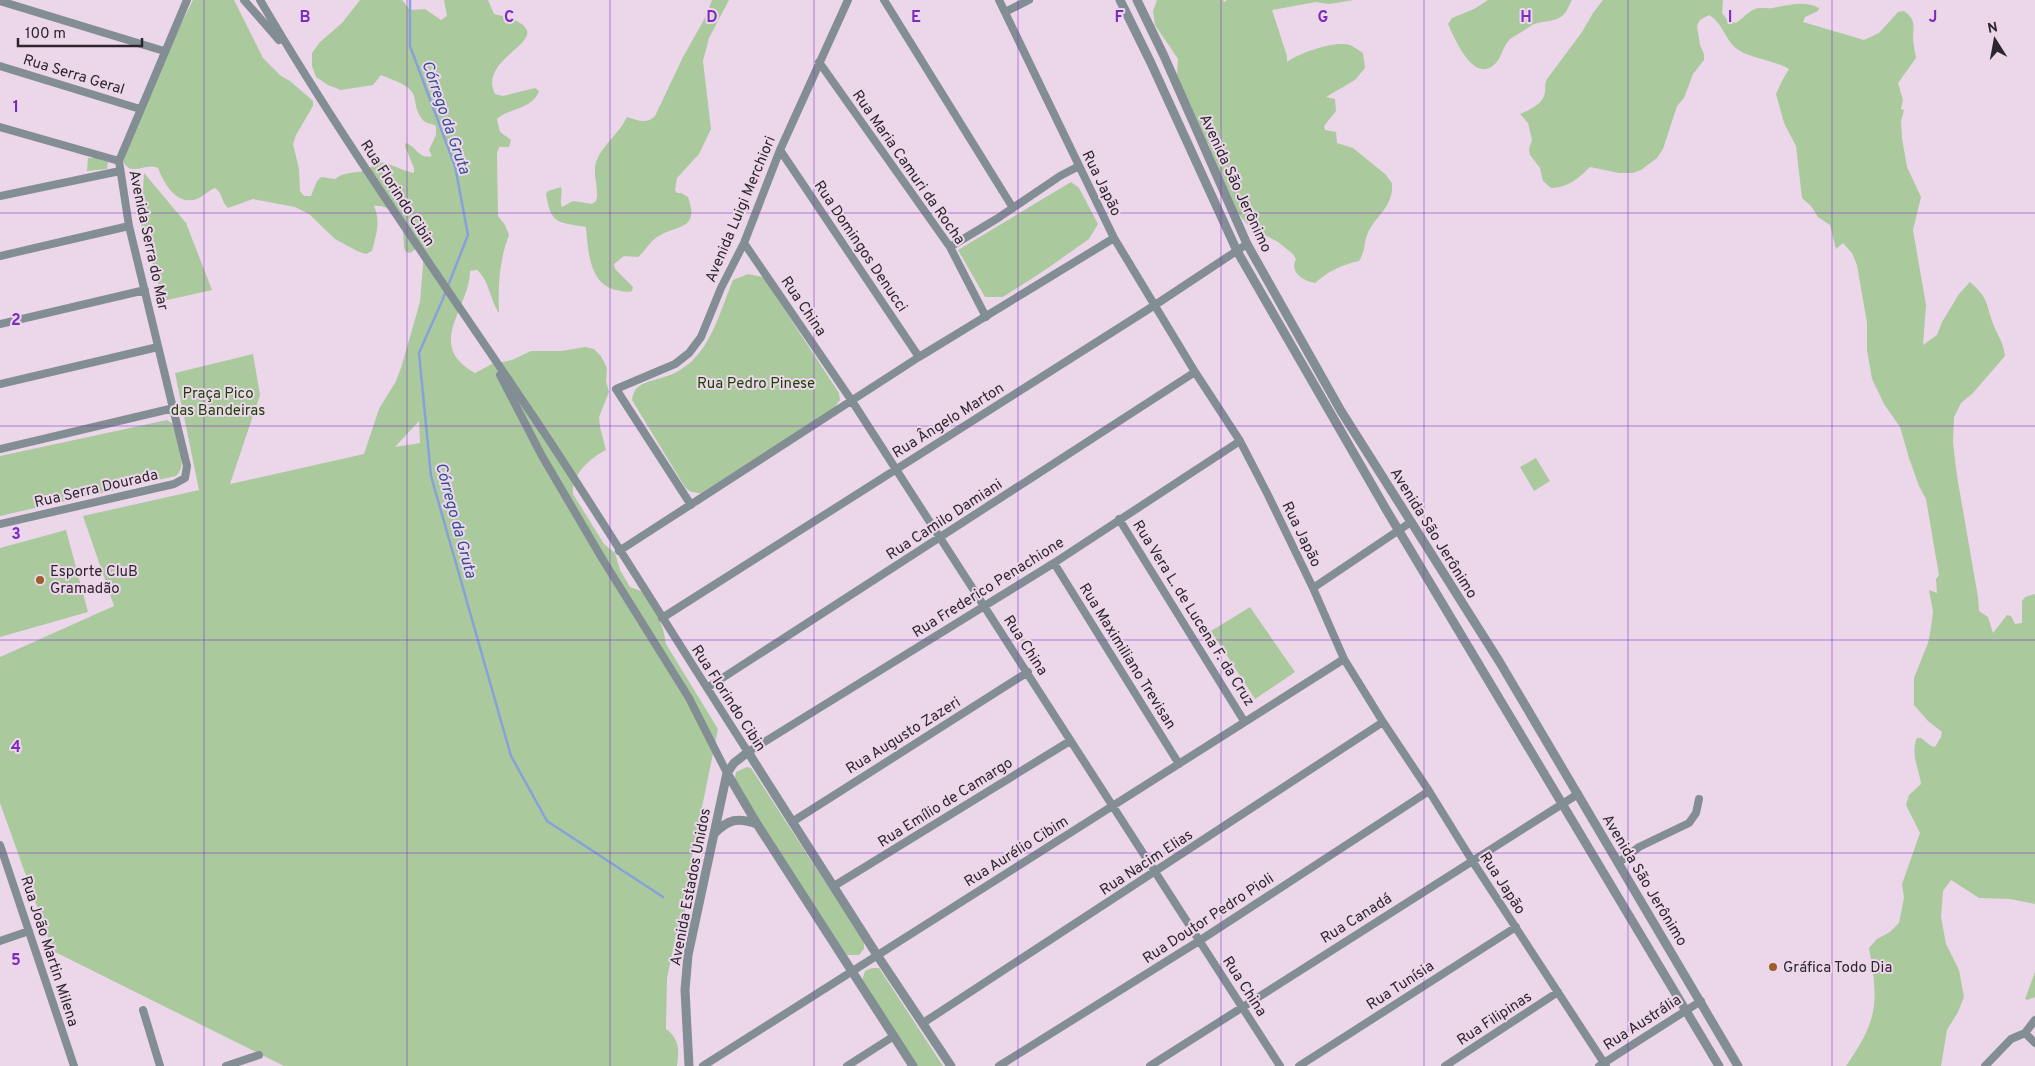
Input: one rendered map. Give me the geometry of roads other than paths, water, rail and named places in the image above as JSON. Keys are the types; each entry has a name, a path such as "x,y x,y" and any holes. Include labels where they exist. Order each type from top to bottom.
{"street":[{"name":"Avenida Serra do Mar","path":"187,0 119,161 129,226 187,466"},
{"name":"Rua Florindo Cibin","path":"244,0 292,55"},
{"name":"Rua Florindo Cibin","path":"260,0 292,55 430,267 550,442 877,955 951,1066"},
{"name":"Avenida Luigi Merchiori","path":"691,505 616,389 674,364 689,353 701,337 721,288 744,243 780,150 848,0"},
{"path":"884,0 1013,208"},
{"name":"Rua Japão","path":"999,0 1114,238 1195,372 1240,441 1313,588 1344,659 1382,722 1430,790 1473,862 1603,1065"},
{"path":"1004,12 1029,0"},
{"name":"Avenida São Jerônimo","path":"1120,0 1236,251 1398,529 1719,1066"},
{"name":"Avenida São Jerônimo","path":"1137,0 1246,244 1341,411 1499,661 1738,1066"},
{"path":"0,1 164,51"},
{"name":"Rua Maria Camuri da Rocha","path":"819,62 950,246 986,317"},
{"name":"Rua Serra Geral","path":"0,66 140,109"},
{"path":"1159,82 1172,75"},
{"path":"0,127 119,161"},
{"name":"Rua Domingos Denucci","path":"780,150 919,357"},
{"path":"950,246 1013,208 1060,176 1079,166"},
{"path":"0,196 120,172"},
{"path":"0,256 129,226"},
{"path":"619,551 919,357 1114,238"},
{"name":"Rua China","path":"744,243 852,401 1280,1066"},
{"name":"Rua Ângelo Marton","path":"662,618 1246,244"},
{"path":"0,324 146,290"},
{"name":"Rua Florindo Cibin","path":"484,344 537,447 603,560 689,698 727,774 757,824 913,1066"},
{"path":"0,384 158,347"},
{"name":"Rua Camilo Damiani","path":"707,688 1195,372"},
{"path":"0,449 174,408"},
{"name":"Rua Frederico Penachione","path":"748,752 1054,563 1240,441"},
{"name":"Rua Serra Dourada","path":"0,524 174,484 184,478 187,466"},
{"name":"Rua Vera L. de Lucena F. da Cruz","path":"1120,519 1244,721"},
{"path":"1313,588 1411,522"},
{"name":"Rua Maximiliano Trevisan","path":"1054,563 1179,764"},
{"name":"Rua Aurélio Cibim","path":"703,1066 1344,659"},
{"name":"Rua Augusto Zazeri","path":"792,822 1028,672"},
{"name":"Rua Nacim Elias","path":"923,1023 1156,872 1382,722"},
{"name":"Rua Emílio de Camargo","path":"834,886 1070,741"},
{"path":"727,774 734,763 748,752"},
{"name":"Avenida Estados Unidos","path":"689,1066 685,990 688,955 727,774"},
{"name":"Rua Doutor Pedro Pioli","path":"999,1066 1199,941 1430,790"},
{"name":"Rua Canadá","path":"1150,1066 1578,794"},
{"path":"1618,863 1639,847 1689,823 1696,813 1699,799"},
{"path":"714,835 722,825 733,820 745,820 757,824"},
{"name":"Rua João Martin Milena","path":"0,845 74,1066"},
{"name":"Rua Tunísia","path":"1299,1066 1516,927"},
{"path":"0,941 29,931"},
{"name":"Rua Filipinas","path":"1444,1066 1558,992"},
{"name":"Rua Austrália","path":"1603,1065 1700,1001"},
{"path":"143,1010 160,1066"},
{"path":"1985,1066 2011,1040 2024,1033 2035,1020"},
{"path":"2024,1033 2035,1043"},
{"path":"847,1066 894,1036"},
{"path":"226,1066 259,1055"}],"waterway":[{"name":"Córrego da Gruta","path":"410,0 410,46 455,166 468,235 419,353 431,476 511,756 547,821 663,897"}],"place":[{"name":"Esporte CluB Gramadão","path":"40,580"},
{"name":"Gráfica Todo Dia","path":"1773,967"}],"park label":[{"name":"Rua Pedro Pinese","path":"756,383"},
{"name":"Praça Pico das Bandeiras","path":"218,402"}]}
